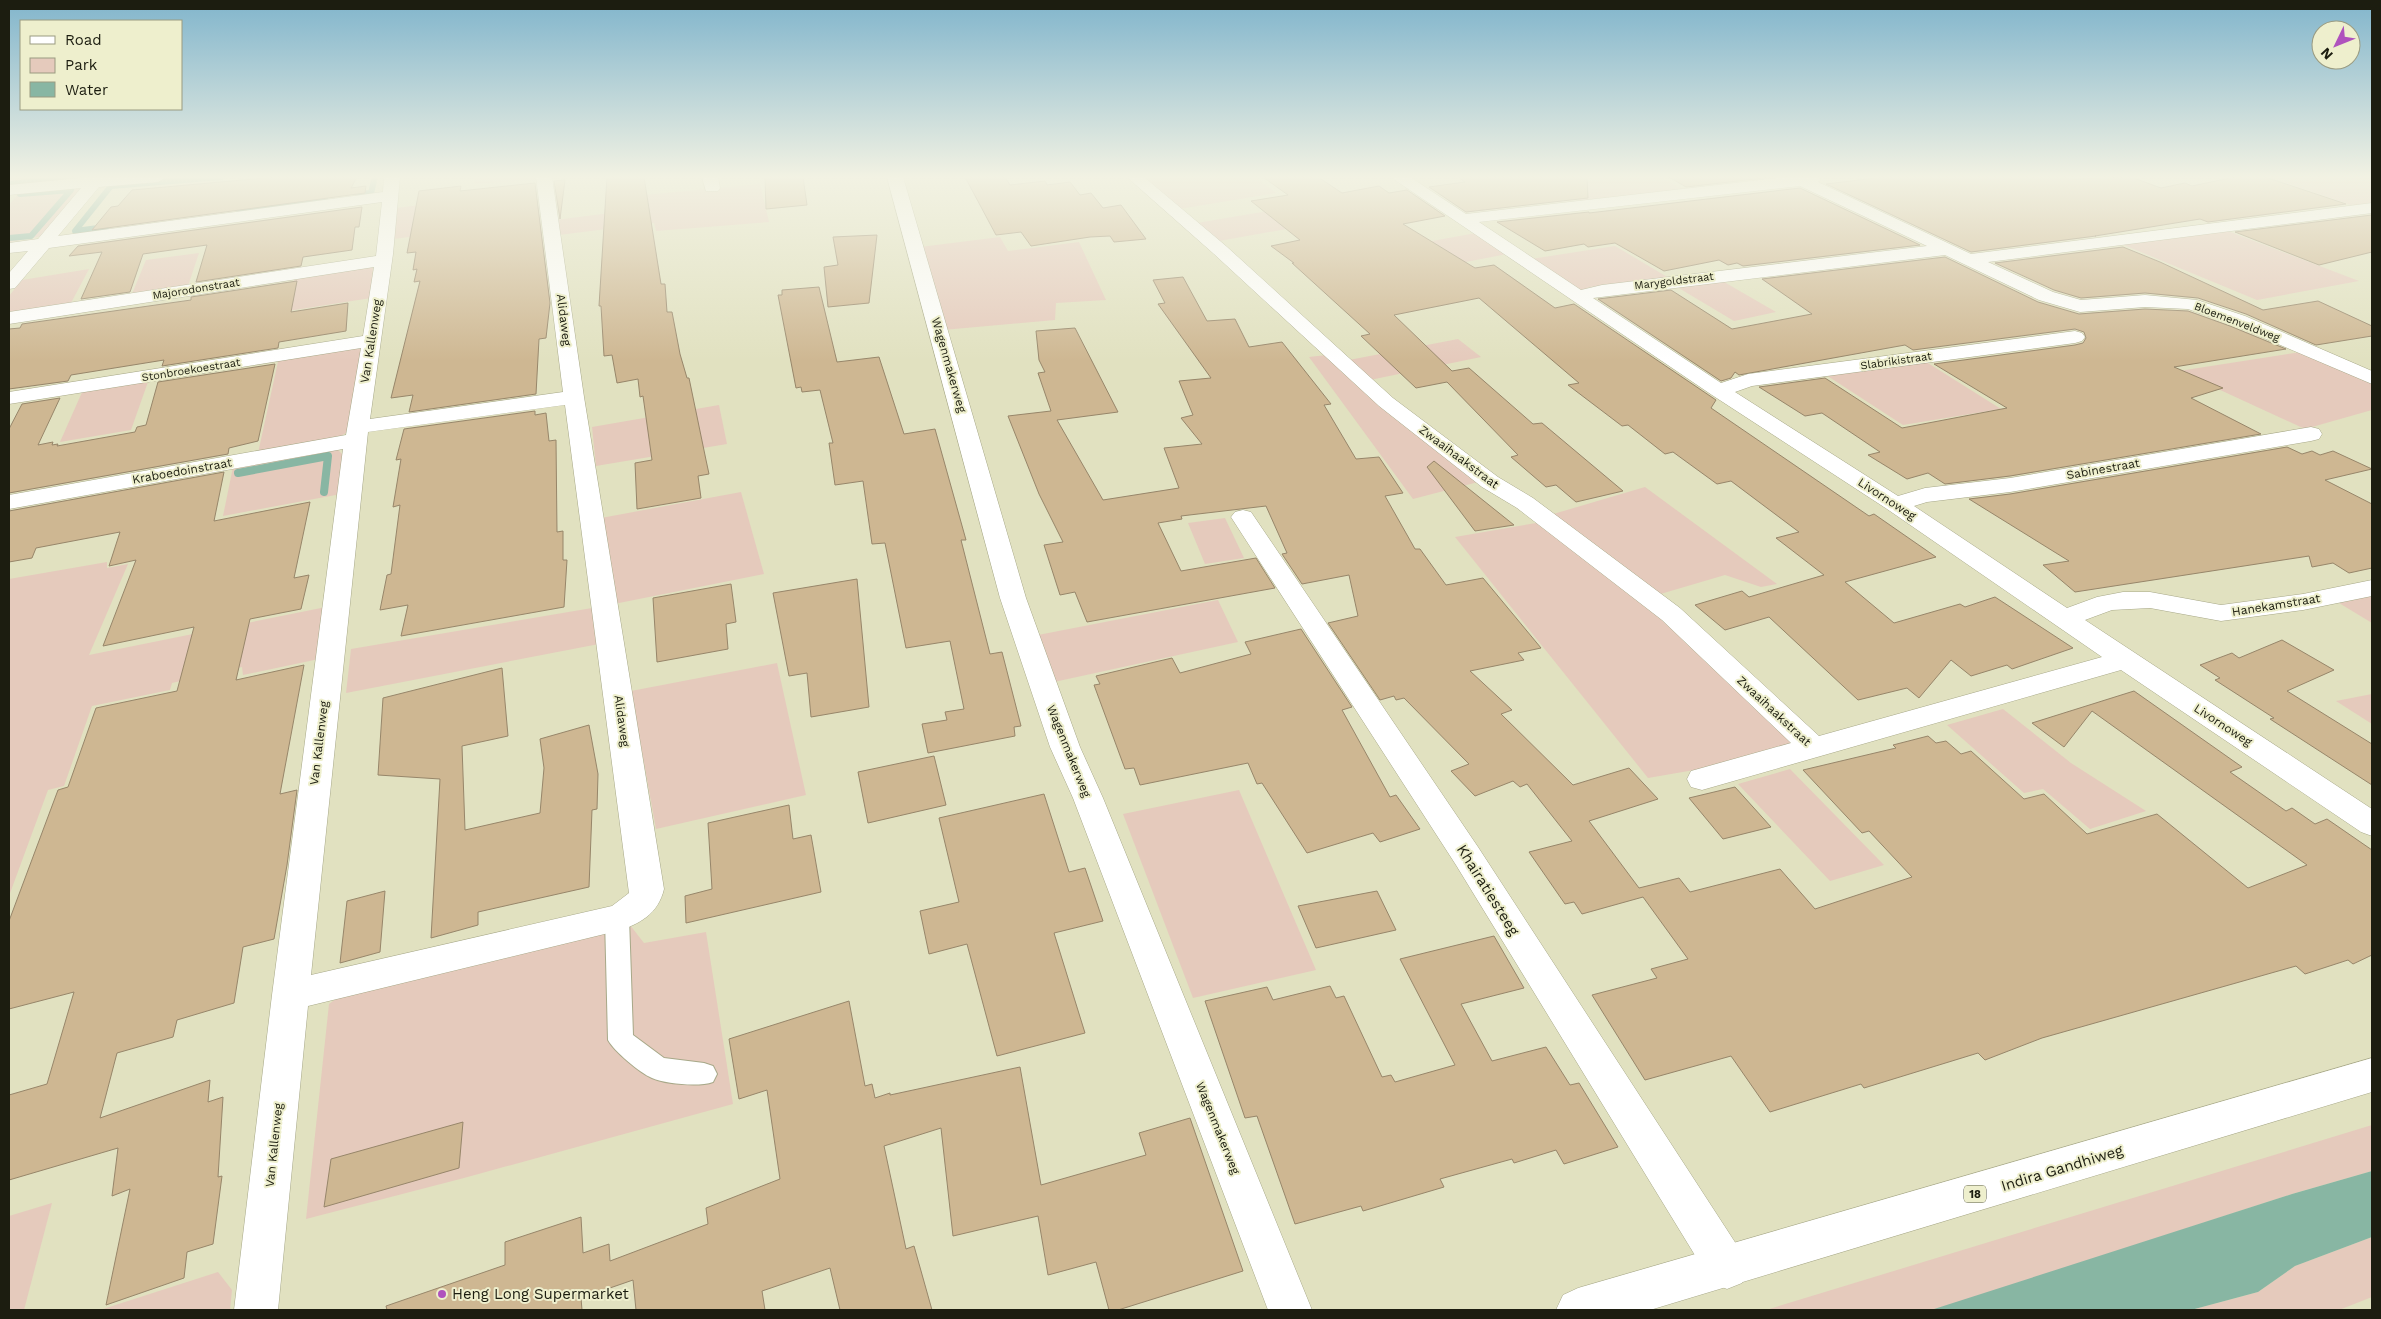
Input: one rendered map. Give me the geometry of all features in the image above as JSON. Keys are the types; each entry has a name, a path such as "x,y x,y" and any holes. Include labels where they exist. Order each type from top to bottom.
{"street":[{"path":"9,284 47,239"},
{"path":"9,248 75,239"},
{"name":"Van Kallenweg","path":"256,1310 290,995 356,434 372,340 386,239"},
{"name":"Alidaweg","path":"290,995 617,918 635,909 646,896 647,888 552,239"},
{"name":"Wagenmakerweg","path":"913,239 970,438 1013,598 1065,747 1088,798 1290,1310"},
{"name":"Zwaaihaakstraat","path":"1207,239 1386,402 1490,482 1525,503 1671,614 1814,748"},
{"name":"Livornoweg","path":"1493,239 1719,391 1895,504 2063,619 2372,824"},
{"name":"Bloemenveldweg","path":"1927,239 2046,296 2080,306 2144,301 2190,304 2207,309 2372,378"},
{"path":"1972,259 2132,239"},
{"name":"Marygoldstraat","path":"1578,296 1602,290 1950,249"},
{"name":"Majorodonstraat","path":"9,318 383,260"},
{"name":"Slabrikistraat","path":"1719,391 1748,380 2075,337"},
{"name":"Stonbroekoestraat","path":"9,398 372,340"},
{"name":"Kraboedoinstraat","path":"9,502 356,434 574,397"},
{"name":"Sabinestraat","path":"1895,504 1925,494 2010,485 2312,434"},
{"name":"Khairatiesteeg","path":"1243,517 1467,856 1727,1268"},
{"name":"Hanekamstraat","path":"2063,619 2106,603 2123,600 2150,600 2222,613 2303,602 2372,588"},
{"name":"Zwaaihaakstraat","path":"1702,779 2125,660"},
{"name":"Indira Gandhiweg","path":"1578,1310 1727,1268 2372,1075"}],"lane":[{"path":"617,918 621,1040 658,1069 704,1074"}],"green space":[{"path":"9,239 29,239 9,242"},
{"path":"1001,239 1008,251 1079,242 1106,300 1056,303 1055,320 943,330 920,247"},
{"path":"1216,239 1233,239 1219,241"},
{"path":"1446,239 1484,239 1507,254 1389,277 1361,254"},
{"path":"2155,239 2247,239 2359,281 2257,300 2119,243"},
{"path":"1615,246 1669,278 1590,287 1580,291 1531,259"},
{"path":"199,253 188,286 132,294 146,260"},
{"path":"373,267 371,298 288,311 295,275"},
{"path":"89,269 71,303 9,312 9,296 22,280"},
{"path":"1719,279 1776,312 1734,321 1672,284"},
{"path":"1458,339 1481,357 1370,380 1349,360"},
{"path":"353,347 360,348 361,352 349,429 346,433 339,437 258,453 279,357"},
{"path":"2301,352 2372,383 2372,410 2305,429 2179,371"},
{"path":"1327,355 1482,481 1413,499 1309,357"},
{"path":"1923,360 2001,409 1903,425 1823,373"},
{"path":"149,379 131,430 60,442 83,390"},
{"path":"719,405 727,444 596,466 592,427"},
{"path":"337,449 345,457 341,494 223,516 233,467"},
{"path":"1645,487 1777,584 1761,587 1725,575 1657,595 1550,515"},
{"path":"741,492 764,574 614,604 601,518"},
{"path":"1225,518 1244,558 1205,564 1188,523"},
{"path":"1542,522 1668,623 1795,743 1729,764 1648,778 1455,537"},
{"path":"107,562 107,568 128,564 89,655 326,607 319,659 243,675 242,667 172,683 170,690 92,706 64,786 48,790 9,896 9,579"},
{"path":"2371,596 2372,623 2339,603"},
{"path":"1218,600 1238,642 1054,682 1038,635"},
{"path":"592,608 599,644 346,693 351,649"},
{"path":"777,663 806,795 656,829 631,691"},
{"path":"2372,694 2372,724 2336,701"},
{"path":"2003,709 2071,763 2146,811 2090,829 2043,789 2024,793 1947,725"},
{"path":"1790,769 1884,865 1830,881 1738,784"},
{"path":"1239,790 1316,970 1193,998 1123,814"},
{"path":"630,925 644,943 706,932 733,1104 306,1219 329,1004 337,998"},
{"path":"2372,1125 2372,1171 2292,1194 1960,1302 1931,1310 1766,1310"},
{"path":"52,1203 24,1310 9,1310 9,1216"},
{"path":"2372,1237 2372,1297 2339,1310 2191,1310 2258,1292 2295,1266"},
{"path":"218,1272 232,1290 230,1310 100,1310"}],"water":[{"path":"2372,1171 2372,1237 2295,1266 2258,1292 2191,1310 1931,1310 2292,1194"}],"building":[{"path":"132,239 353,239 352,250 303,257 301,266 196,282 207,245 143,254 130,292 81,299 102,252 69,256 78,246"},
{"path":"410,239 542,239 550,303 546,338 539,339 536,394 409,412 413,395 391,398 420,281 414,282 417,269 413,270 416,252 407,253"},
{"path":"603,239 654,239 661,284 665,284 667,312 672,312 680,354 687,378 689,378 709,474 698,476 701,498 637,509 635,463 652,460 643,396 640,397 638,379 617,383 612,355 604,356 601,306 599,306"},
{"path":"833,239 877,239 869,303 828,307 824,267 838,265"},
{"path":"1026,239 1080,239 1031,246"},
{"path":"1112,239 1146,239 1114,242"},
{"path":"1298,239 1427,239 1475,268 1494,265 1555,308 1574,304 1716,400 1711,408 1869,516 1874,514 1936,557 1845,582 1894,623 1960,604 1965,607 1995,597 2073,648 2012,669 2007,665 1971,676 1951,660 1919,698 1907,688 1858,700 1769,617 1725,630 1695,605 1742,591 1749,597 1824,575 1776,538 1799,532 1731,481 1717,484 1673,452 1665,454 1628,425 1622,426 1568,385 1579,383 1479,298 1394,315 1452,371 1469,368 1533,424 1542,423 1623,491 1576,502 1556,485 1546,487 1511,457 1518,455 1447,382 1416,388 1361,336 1370,334 1292,263 1294,263 1271,246 1300,240"},
{"path":"1524,239 1906,239 1920,245 1743,266 1737,263 1728,265 1719,260 1664,271 1615,243 1588,247 1584,244 1545,251"},
{"path":"1942,239 2076,239 1971,252"},
{"path":"2252,239 2372,239 2372,252 2319,265"},
{"path":"2123,247 2160,262 2263,310 2318,301 2372,326 2372,336 2316,345 2246,314 2198,298 2145,293 2081,298 2054,290 1995,263"},
{"path":"1945,257 2038,302 2079,314 2145,309 2188,311 2286,349 2174,367 2223,388 2191,398 2261,434 2010,476 1945,484 1928,473 1907,479 1868,455 1880,452 1822,413 1805,416 1759,387 1825,378 1902,428 2007,408 1934,364 2075,345 2083,343 2086,338 2084,332 2075,329 1913,350 1905,345 1739,375 1735,372 1731,378 1721,381 1598,299 1671,290 1732,329 1812,314 1762,279"},
{"path":"1183,277 1207,321 1235,319 1249,347 1282,342 1331,404 1324,405 1356,459 1379,457 1403,493 1385,496 1415,549 1420,549 1446,585 1483,578 1541,648 1518,653 1524,660 1470,671 1512,710 1501,714 1573,785 1629,768 1658,799 1589,821 1639,888 1679,878 1690,892 1780,869 1815,909 1912,877 1869,831 1862,833 1803,770 1896,748 1893,745 1928,736 1936,743 1946,741 1961,754 1971,751 2024,799 2044,794 2087,834 2157,814 2248,888 2307,865 2092,711 2064,747 2032,723 2134,691 2242,767 2230,772 2286,811 2292,808 2315,824 2327,819 2372,850 2372,955 2353,964 2348,960 2305,974 2296,966 2042,1038 1985,1060 1978,1053 1864,1088 1861,1084 1770,1112 1731,1056 1645,1080 1592,995 1657,978 1651,969 1688,959 1643,897 1582,914 1574,902 1565,904 1529,852 1572,841 1527,784 1520,787 1513,781 1475,796 1451,771 1469,764 1404,698 1396,700 1394,696 1380,700 1328,623 1358,616 1349,575 1302,584 1282,554 1287,553 1266,506 1181,516 1182,519 1158,523 1181,571 1256,558 1275,588 1087,622 1075,592 1060,595 1044,545 1063,542 1039,494 1008,416 1051,411 1038,373 1045,372 1039,360 1036,331 1075,328 1118,412 1057,420 1103,500 1179,488 1164,448 1202,444 1181,418 1193,415 1179,381 1211,378 1158,304 1165,303 1153,280"},
{"path":"297,281 291,312 348,303 346,331 279,342 278,348 162,366 164,360 71,375 68,381 9,389 9,329 20,328 22,324 191,300 191,297"},
{"path":"819,287 837,362 879,357 904,434 935,429 966,540 961,540 990,654 1002,652 1021,726 1014,727 1015,736 928,753 922,724 947,720 945,712 964,709 950,641 906,648 885,543 872,544 863,481 835,485 829,443 833,443 820,390 802,392 801,387 796,388 778,295 782,295 782,290"},
{"path":"275,364 258,441 229,448 228,454 9,493 9,429 22,404 60,398 38,445 53,442 52,445 58,444 57,446 135,432 137,427 146,425 158,382"},
{"path":"535,411 535,415 546,413 549,441 556,440 557,532 563,531 563,560 567,560 564,607 401,636 408,605 380,610 387,575 391,574 400,505 393,507 401,459 396,460 404,429"},
{"path":"2287,447 2302,454 2312,451 2320,455 2333,451 2372,469 2325,480 2372,504 2372,568 2349,573 2333,563 2312,567 2309,556 2075,592 2043,565 2069,561 1969,499 2010,494"},
{"path":"1434,461 1514,525 1475,531 1427,467"},
{"path":"224,472 214,521 310,502 294,578 309,575 301,609 250,619 236,680 304,665 280,794 297,790 287,865 274,939 243,947 234,1003 177,1020 173,1037 117,1053 100,1118 210,1080 208,1102 223,1097 218,1177 222,1176 213,1244 187,1252 184,1278 106,1305 130,1189 112,1196 118,1148 9,1180 9,1095 47,1084 74,992 9,1009 9,921 58,790 68,787 96,708 177,691 194,627 103,646 136,560 109,566 120,532 36,548 32,558 9,562 9,511"},
{"path":"857,579 869,707 811,717 807,673 789,676 773,593"},
{"path":"731,584 736,622 726,624 728,649 657,662 653,598"},
{"path":"1301,629 1352,707 1342,710 1390,797 1396,795 1420,829 1380,842 1373,833 1307,853 1262,783 1257,784 1248,763 1140,785 1134,768 1125,769 1094,685 1100,684 1096,676 1172,658 1180,673 1251,654 1245,642"},
{"path":"2282,640 2334,670 2287,691 2372,744 2372,785 2270,719 2274,718 2215,680 2220,678 2200,665 2232,653 2239,658"},
{"path":"502,668 508,736 462,746 465,830 540,813 544,768 540,739 589,725 598,774 597,809 592,810 589,887 478,912 478,925 431,938 440,779 378,775 383,698"},
{"path":"934,756 946,805 868,823 858,772"},
{"path":"1735,787 1771,827 1723,839 1689,798"},
{"path":"1044,794 1069,872 1085,868 1103,921 1054,933 1085,1033 997,1056 967,944 929,954 920,911 959,902 939,818"},
{"path":"789,805 793,839 811,835 821,892 686,923 685,896 712,889 708,823"},
{"path":"385,891 380,952 340,963 347,901"},
{"path":"1377,891 1396,930 1316,948 1298,906"},
{"path":"1494,936 1524,988 1461,1004 1492,1061 1546,1047 1570,1085 1579,1083 1618,1147 1564,1164 1556,1150 1514,1163 1512,1159 1440,1179 1444,1187 1363,1211 1361,1206 1295,1224 1257,1116 1245,1118 1205,1001 1267,987 1273,1000 1330,986 1336,998 1344,996 1382,1077 1391,1075 1395,1082 1455,1065 1400,959"},
{"path":"849,1001 865,1086 872,1084 875,1098 890,1093 890,1095 1020,1067 1041,1185 1146,1155 1139,1133 1190,1118 1243,1271 1118,1310 1109,1310 1096,1262 1048,1275 1038,1216 953,1236 941,1128 884,1146 906,1249 914,1246 932,1310 840,1310 830,1268 762,1291 765,1310 636,1310 633,1280 581,1298 582,1310 387,1310 386,1306 505,1265 505,1242 581,1217 583,1253 609,1244 610,1261 708,1224 706,1208 780,1179 767,1090 739,1099 729,1039"},
{"path":"463,1122 459,1168 324,1207 331,1159"}],"waterway":[{"path":"238,473 328,456 324,492"}],"place":[{"name":"Heng Long Supermarket","path":"442,1294"}]}
